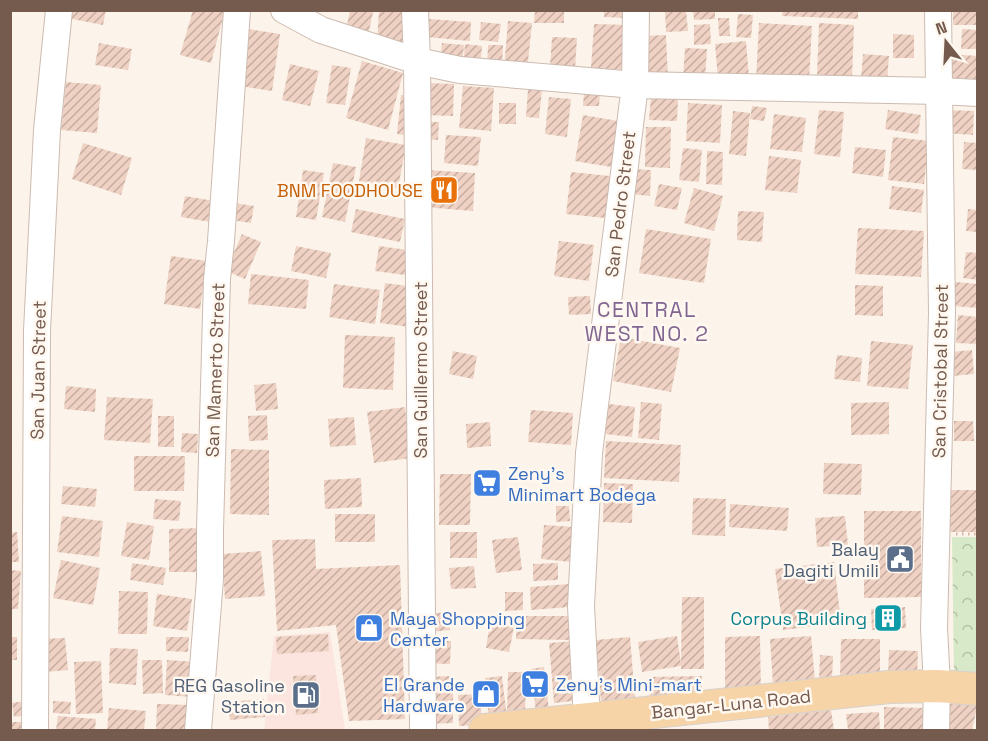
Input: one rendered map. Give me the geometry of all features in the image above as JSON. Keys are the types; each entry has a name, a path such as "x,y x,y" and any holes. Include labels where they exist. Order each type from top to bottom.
{"main road":[{"name":"Bangar-Luna Road","path":"485,730 582,724 889,687 978,688"}],"street":[{"name":"San Juan Street","path":"35,730 37,331 47,130 59,10"},
{"name":"San Mamerto Street","path":"198,730 210,579 217,279 237,10"},
{"path":"284,10 321,30 417,61 460,70 634,85 978,93"},
{"name":"San Guillermo Street","path":"415,10 423,730"},
{"name":"San Pedro Street","path":"582,724 581,606 589,453 634,85 636,10"},
{"name":"San Cristobal Street","path":"936,730 937,686 934,628 942,314 938,10"}],"shaded area":[{"path":"330,632 345,730 264,730 274,636"}],"green space":[{"path":"952,537 977,537 977,678 954,679"}],"building":[{"path":"63,10 106,10 103,25 62,17"},
{"path":"193,10 225,10 211,63 180,55"},
{"path":"350,10 373,12 368,36 346,31"},
{"path":"379,10 412,10 411,43 377,42"},
{"path":"535,10 564,10 564,23 534,23"},
{"path":"604,10 628,10 627,18 604,17"},
{"path":"693,10 715,10 715,19 694,20"},
{"path":"783,10 858,10 858,19 782,16"},
{"path":"953,10 978,10 977,25 953,25"},
{"path":"686,11 688,31 666,32 665,12"},
{"path":"738,14 753,15 751,38 736,37"},
{"path":"718,18 729,18 730,36 719,36"},
{"path":"429,19 471,22 470,41 427,37"},
{"path":"508,21 532,23 527,71 504,69"},
{"path":"481,22 501,24 498,42 479,40"},
{"path":"759,23 812,26 809,81 756,79"},
{"path":"819,23 854,25 852,79 817,77"},
{"path":"594,24 630,25 627,70 591,68"},
{"path":"710,24 711,44 694,45 694,25"},
{"path":"248,29 280,34 272,91 240,86"},
{"path":"962,29 978,30 978,49 961,49"},
{"path":"893,34 914,35 914,58 893,58"},
{"path":"666,35 668,81 645,82 642,36"},
{"path":"552,37 577,38 575,69 550,67"},
{"path":"746,41 749,77 718,79 715,44"},
{"path":"99,43 132,49 128,70 95,65"},
{"path":"442,43 464,45 462,64 440,62"},
{"path":"465,44 482,46 480,69 463,68"},
{"path":"488,45 503,45 502,68 487,68"},
{"path":"685,48 707,49 705,80 683,79"},
{"path":"863,54 889,56 887,81 861,79"},
{"path":"948,54 978,56 978,84 947,83"},
{"path":"362,61 403,73 388,130 346,118"},
{"path":"290,64 319,71 310,106 282,100"},
{"path":"332,65 351,68 345,105 326,103"},
{"path":"66,82 101,85 97,133 61,130"},
{"path":"425,83 454,84 453,116 424,115"},
{"path":"463,86 494,88 491,131 459,128"},
{"path":"528,89 542,90 539,118 526,117"},
{"path":"584,92 600,92 599,106 583,106"},
{"path":"401,95 415,96 411,136 397,134"},
{"path":"549,97 571,99 567,137 545,134"},
{"path":"651,97 678,99 677,121 649,120"},
{"path":"499,103 516,103 516,124 499,124"},
{"path":"688,103 722,105 720,143 686,141"},
{"path":"752,106 767,108 764,121 750,119"},
{"path":"819,110 844,112 840,157 814,154"},
{"path":"888,110 921,115 918,134 885,129"},
{"path":"945,110 974,111 973,135 944,133"},
{"path":"733,111 750,113 746,156 729,154"},
{"path":"774,114 806,118 802,152 770,149"},
{"path":"583,115 618,121 611,167 575,161"},
{"path":"423,122 439,122 438,140 423,139"},
{"path":"646,127 671,127 670,168 645,167"},
{"path":"446,135 481,137 478,166 444,163"},
{"path":"893,137 929,141 924,184 888,180"},
{"path":"366,138 406,145 398,188 359,181"},
{"path":"964,142 978,143 978,170 962,169"},
{"path":"83,143 132,158 121,195 72,179"},
{"path":"855,147 886,150 883,177 852,173"},
{"path":"683,148 702,150 699,182 679,180"},
{"path":"707,151 723,152 722,185 706,184"},
{"path":"769,156 801,160 797,193 765,190"},
{"path":"333,163 356,167 345,222 322,217"},
{"path":"631,169 651,170 650,196 629,194"},
{"path":"303,170 324,173 316,220 296,217"},
{"path":"427,170 475,173 473,211 424,207"},
{"path":"571,172 610,176 605,218 566,214"},
{"path":"659,184 682,188 677,210 654,206"},
{"path":"892,186 924,190 921,213 889,209"},
{"path":"694,188 723,196 714,231 684,223"},
{"path":"185,196 214,201 210,222 181,217"},
{"path":"234,203 254,206 251,223 231,220"},
{"path":"356,209 405,219 400,242 351,232"},
{"path":"968,209 978,210 978,232 966,231"},
{"path":"738,211 764,212 762,242 737,240"},
{"path":"858,228 924,231 921,277 855,274"},
{"path":"646,229 711,239 704,283 639,273"},
{"path":"242,234 261,242 245,279 226,271"},
{"path":"559,241 594,245 589,281 554,276"},
{"path":"296,246 331,253 326,278 291,271"},
{"path":"379,246 408,250 405,275 375,271"},
{"path":"966,252 978,253 978,280 963,278"},
{"path":"171,256 207,261 200,309 164,304"},
{"path":"251,274 309,280 306,309 248,304"},
{"path":"955,282 978,284 978,308 953,306"},
{"path":"385,283 415,287 409,327 380,323"},
{"path":"334,284 380,290 375,324 329,317"},
{"path":"855,285 883,286 883,316 855,315"},
{"path":"590,296 591,314 569,315 568,297"},
{"path":"958,315 978,317 978,344 956,343"},
{"path":"345,335 395,337 393,390 343,388"},
{"path":"621,337 680,348 671,392 613,381"},
{"path":"871,341 913,345 908,389 867,386"},
{"path":"972,350 974,374 953,376 951,352"},
{"path":"453,351 477,356 473,379 449,374"},
{"path":"837,355 862,358 860,382 834,379"},
{"path":"276,383 278,409 256,411 254,385"},
{"path":"66,386 96,389 95,412 64,409"},
{"path":"107,397 153,399 150,443 104,440"},
{"path":"641,402 662,404 659,440 638,438"},
{"path":"889,402 889,434 851,435 851,403"},
{"path":"609,404 635,407 632,437 605,434"},
{"path":"405,407 411,458 374,463 367,412"},
{"path":"531,410 573,413 571,445 528,442"},
{"path":"267,415 268,440 249,441 248,416"},
{"path":"158,416 174,416 174,447 158,447"},
{"path":"354,417 356,445 330,447 328,419"},
{"path":"954,421 973,421 974,441 954,441"},
{"path":"490,422 491,446 467,448 466,424"},
{"path":"182,433 198,434 197,453 181,452"},
{"path":"606,441 681,445 679,482 604,478"},
{"path":"231,449 269,450 269,515 230,514"},
{"path":"134,456 185,456 184,491 134,491"},
{"path":"824,463 862,464 861,495 823,494"},
{"path":"440,474 471,474 470,525 439,525"},
{"path":"361,478 362,507 325,509 324,480"},
{"path":"604,483 633,484 632,523 603,522"},
{"path":"63,486 97,489 95,507 61,504"},
{"path":"948,490 978,490 978,532 947,532"},
{"path":"693,498 726,499 725,536 692,535"},
{"path":"155,499 181,501 179,521 153,519"},
{"path":"730,504 789,508 787,531 729,527"},
{"path":"556,506 569,506 570,521 556,522"},
{"name":"Balay Dagiti Umili","path":"864,511 921,511 921,597 864,598 864,566 879,566 879,552 864,552"},
{"path":"335,514 375,514 375,542 335,542"},
{"path":"62,516 103,521 99,557 57,552"},
{"path":"845,516 848,545 817,547 815,518"},
{"path":"127,522 154,526 149,560 121,556"},
{"path":"544,525 574,527 572,562 541,559"},
{"path":"201,528 202,572 169,572 169,529"},
{"path":"17,532 19,562 10,562 10,533"},
{"path":"450,532 477,532 477,558 450,558"},
{"path":"518,537 522,570 496,573 492,540"},
{"name":"Maya Shopping Center","path":"315,539 316,569 400,565 405,719 349,721 336,625 277,631 272,540"},
{"path":"261,551 265,596 225,599 222,554"},
{"path":"61,560 100,568 93,605 53,598"},
{"path":"834,562 841,623 783,630 775,569"},
{"path":"132,563 166,568 163,585 130,580"},
{"path":"558,563 558,580 533,581 533,564"},
{"path":"474,566 476,588 451,589 449,568"},
{"path":"10,570 21,571 18,609 10,609"},
{"path":"568,584 569,607 531,610 530,587"},
{"path":"119,591 148,592 147,634 118,634"},
{"path":"505,592 523,592 523,610 505,611"},
{"path":"157,594 192,599 187,631 153,626"},
{"path":"682,597 704,597 704,669 681,669 681,666 642,672 638,642 677,636 681,664"},
{"name":"Corpus Building","path":"905,607 906,628 872,630 871,609"},
{"path":"448,612 450,630 429,632 427,614"},
{"path":"517,616 572,616 571,640 516,639"},
{"path":"490,623 514,627 509,652 486,648"},
{"path":"328,634 329,651 277,654 276,637"},
{"path":"760,636 761,695 725,695 725,637"},
{"path":"811,636 815,681 773,685 770,639"},
{"path":"10,637 17,637 17,660 10,660"},
{"path":"166,637 189,637 188,652 166,651"},
{"path":"630,637 635,698 601,701 596,640"},
{"path":"65,638 68,670 46,672 43,639"},
{"path":"841,639 880,639 880,679 840,679"},
{"path":"424,640 451,641 450,664 423,663"},
{"path":"575,641 581,700 554,703 549,643"},
{"path":"110,648 138,649 136,685 109,683"},
{"path":"889,650 918,651 917,678 888,677"},
{"path":"820,655 833,656 832,679 819,679"},
{"path":"142,660 162,660 163,693 143,694"},
{"path":"167,660 196,662 193,697 165,695"},
{"path":"101,661 103,713 76,714 74,662"},
{"path":"544,667 549,711 536,713 531,669"},
{"path":"508,672 526,672 525,715 507,715"},
{"name":"REG Gasoline Station","path":"316,675 318,713 296,715 293,676"},
{"path":"453,676 453,723 427,724 426,677"},
{"path":"502,676 507,719 489,721 485,678"},
{"path":"702,676 702,700 650,701 649,677"},
{"path":"952,691 978,703 972,730 944,730"},
{"path":"480,694 482,725 459,726 458,695"},
{"path":"264,699 265,717 230,720 228,702"},
{"path":"32,700 34,714 14,717 12,703"},
{"path":"53,701 71,702 70,714 53,713"},
{"path":"157,704 192,705 191,730 156,730"},
{"path":"884,707 924,708 924,730 884,730"},
{"path":"109,708 146,711 144,730 107,730"},
{"path":"831,710 834,730 769,730 768,717"},
{"path":"879,712 880,730 848,730 846,714"},
{"path":"58,716 96,719 95,730 56,730"},
{"path":"10,722 29,722 29,730 10,730"}],"place":[{"name":"BNM FOODHOUSE","path":"444,190"},
{"name":"Zeny's Minimart Bodega","path":"487,483"},
{"name":"Balay Dagiti Umili","path":"900,559"},
{"name":"Corpus Building","path":"888,618"},
{"name":"Maya Shopping Center","path":"369,628"},
{"name":"Zeny's Mini-mart","path":"535,684"},
{"name":"El Grande Hardware","path":"486,694"},
{"name":"REG Gasoline Station","path":"306,695"}],"district":[{"name":"CENTRAL WEST NO. 2","path":"647,321"}]}
